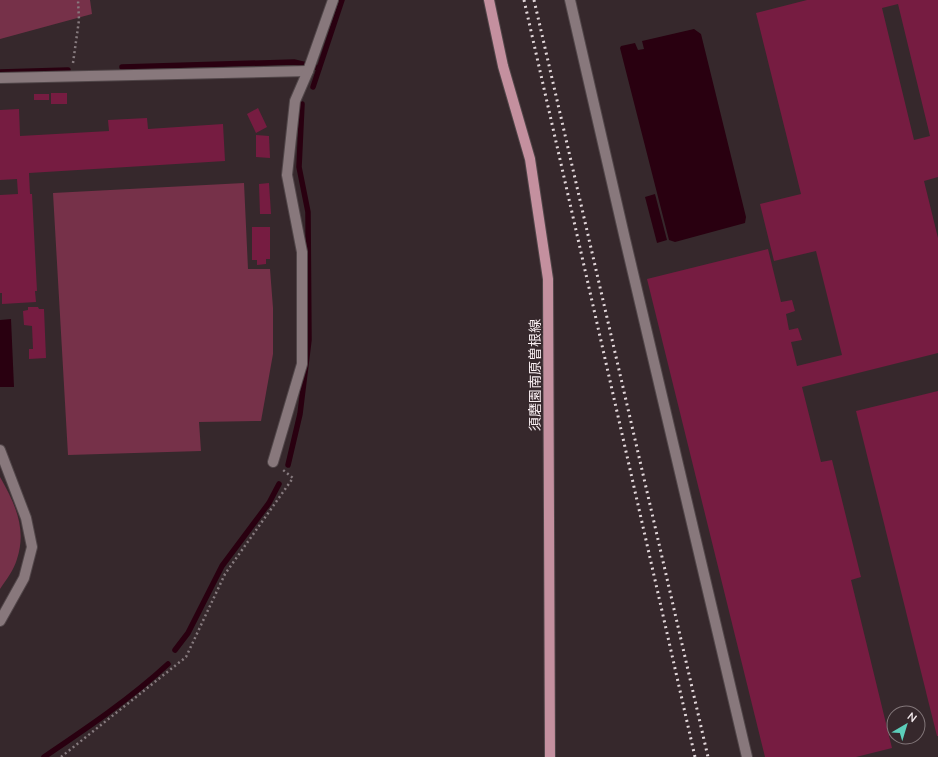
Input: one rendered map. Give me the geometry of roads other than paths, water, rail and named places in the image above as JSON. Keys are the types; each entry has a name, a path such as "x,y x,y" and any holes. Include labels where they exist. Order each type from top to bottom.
{"main road":[{"name":"須磨園南原曽根線","path":"489,0 503,66 530,159 548,279 550,757"}],"street":[{"path":"273,462 302,364 302,252 287,175 295,100 308,71 332,0"},
{"path":"570,0 747,757"},
{"path":"0,78 308,71"},
{"path":"0,450 26,518 32,547 24,578 0,620"}],"waterway":[{"path":"313,87 342,0"},
{"path":"122,67 294,62 319,68"},
{"path":"0,72 68,70"},
{"path":"288,465 300,414 309,340 308,212 299,167 302,104"},
{"path":"175,650 188,633 222,566 269,503 279,484"},
{"path":"44,757 123,701 168,664"}],"railway":[{"path":"524,0 695,757"},
{"path":"534,0 708,757"}]}
